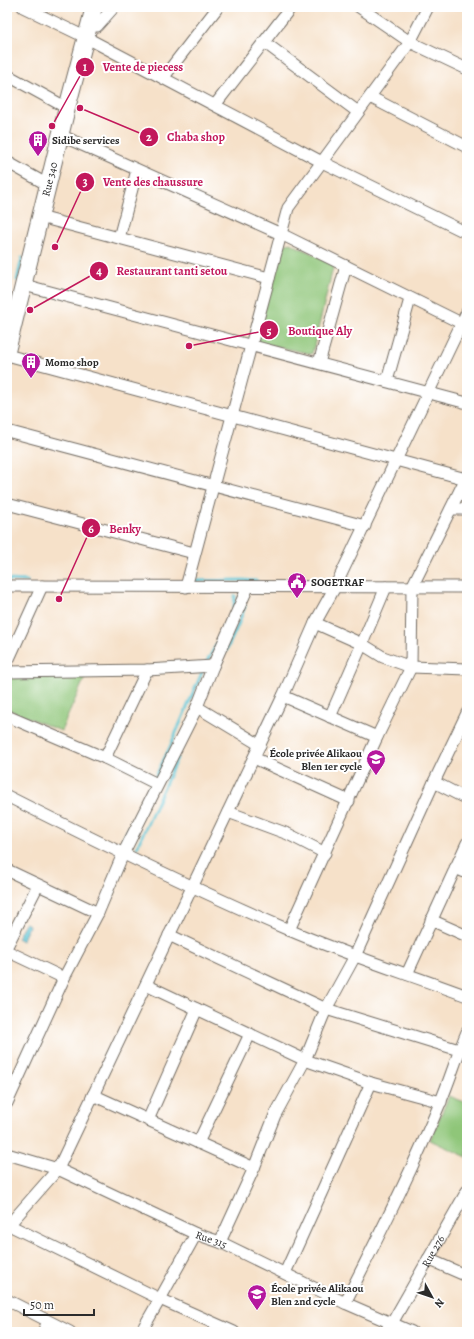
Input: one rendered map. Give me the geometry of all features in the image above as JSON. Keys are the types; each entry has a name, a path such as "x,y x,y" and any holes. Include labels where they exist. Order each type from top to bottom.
{"street":[{"path":"23,7 87,31 163,78 322,162 467,233"},
{"name":"Rue 340","path":"7,352 12,307 24,285 60,135 94,7"},
{"path":"87,31 97,26 114,7"},
{"path":"163,78 218,7"},
{"path":"215,105 291,7"},
{"path":"359,7 410,42 466,65"},
{"path":"186,587 288,208 410,42 428,7"},
{"path":"264,42 358,112"},
{"path":"7,75 67,108"},
{"path":"370,97 467,147"},
{"path":"60,135 281,234 461,324"},
{"path":"7,162 48,185"},
{"path":"119,238 137,170"},
{"path":"40,217 269,278"},
{"path":"319,363 346,266"},
{"path":"24,285 467,403"},
{"path":"387,381 410,299"},
{"path":"234,1332 160,1299 8,1226 58,1169 254,758 316,623 335,587 467,312"},
{"path":"7,355 466,478 412,587 411,667 377,738 290,930"},
{"path":"7,431 364,526"},
{"path":"7,504 194,554"},
{"path":"451,509 467,509"},
{"path":"7,586 467,587"},
{"path":"7,663 42,586"},
{"path":"7,1103 64,978 98,913 123,854 197,707 213,666 248,587"},
{"path":"330,717 386,587"},
{"path":"316,623 362,644 383,657 411,667 467,668"},
{"path":"7,672 147,670 213,666"},
{"path":"105,758 147,670"},
{"path":"283,696 377,738"},
{"path":"197,707 260,745"},
{"path":"220,1242 254,1168 275,1115 304,1060 326,1009 355,956 467,713"},
{"path":"7,716 105,758 157,784"},
{"path":"254,758 349,801"},
{"path":"434,782 467,799"},
{"path":"7,796 192,887 290,930 355,956 467,996"},
{"path":"228,812 288,834 325,853"},
{"path":"407,974 467,843"},
{"path":"455,868 467,873"},
{"path":"7,870 98,913"},
{"path":"7,946 38,885"},
{"path":"431,920 467,936"},
{"path":"169,935 326,1009 459,1050"},
{"path":"7,951 64,978"},
{"path":"146,985 304,1060 371,1083 441,1102"},
{"path":"148,1120 197,1009"},
{"path":"345,1303 422,1146 441,1102 459,1050 467,1032"},
{"path":"198,1143 250,1034"},
{"path":"285,1273 371,1083"},
{"path":"93,1095 254,1168"},
{"name":"Rue 315","path":"7,1154 58,1169 196,1234 220,1242 345,1303 412,1332"},
{"name":"Rue 276","path":"385,1332 392,1323 467,1191"},
{"path":"141,1332 196,1234"},
{"path":"428,1259 467,1276"},
{"path":"7,1300 70,1332"},
{"path":"44,1332 48,1322"}],"green space":[{"path":"290,243 334,264 312,354 260,343 257,337 281,246"},
{"path":"87,673 61,731 7,709 7,681 10,675"},
{"path":"449,1096 467,1103 467,1157 430,1140"}],"water":[{"path":"25,923 29,926 22,941 17,938"}],"waterway":[{"path":"17,280 22,258"},
{"path":"7,580 27,581"},
{"path":"193,581 257,581"},
{"path":"283,581 299,581"},
{"path":"234,608 235,596"},
{"path":"226,651 245,606"},
{"path":"206,663 218,642"},
{"path":"154,780 203,670"},
{"path":"137,847 177,758"},
{"path":"123,840 151,785"}],"place":[{"name":"Chaba shop","path":"80,108"},
{"name":"Vente de piecess","path":"52,126"},
{"name":"Sidibe services","path":"38,157"},
{"name":"Vente des chaussure","path":"55,247"},
{"name":"Restaurant tanti setou","path":"30,310"},
{"name":"Boutique Aly","path":"189,346"},
{"name":"Momo shop","path":"31,379"},
{"name":"Benky","path":"59,599"},
{"name":"SOGETRAF","path":"297,599"},
{"name":"École privée Alikaou Blen 1er cycle","path":"376,776"},
{"name":"École privée Alikaou Blen 2nd cycle","path":"257,1311"}]}
